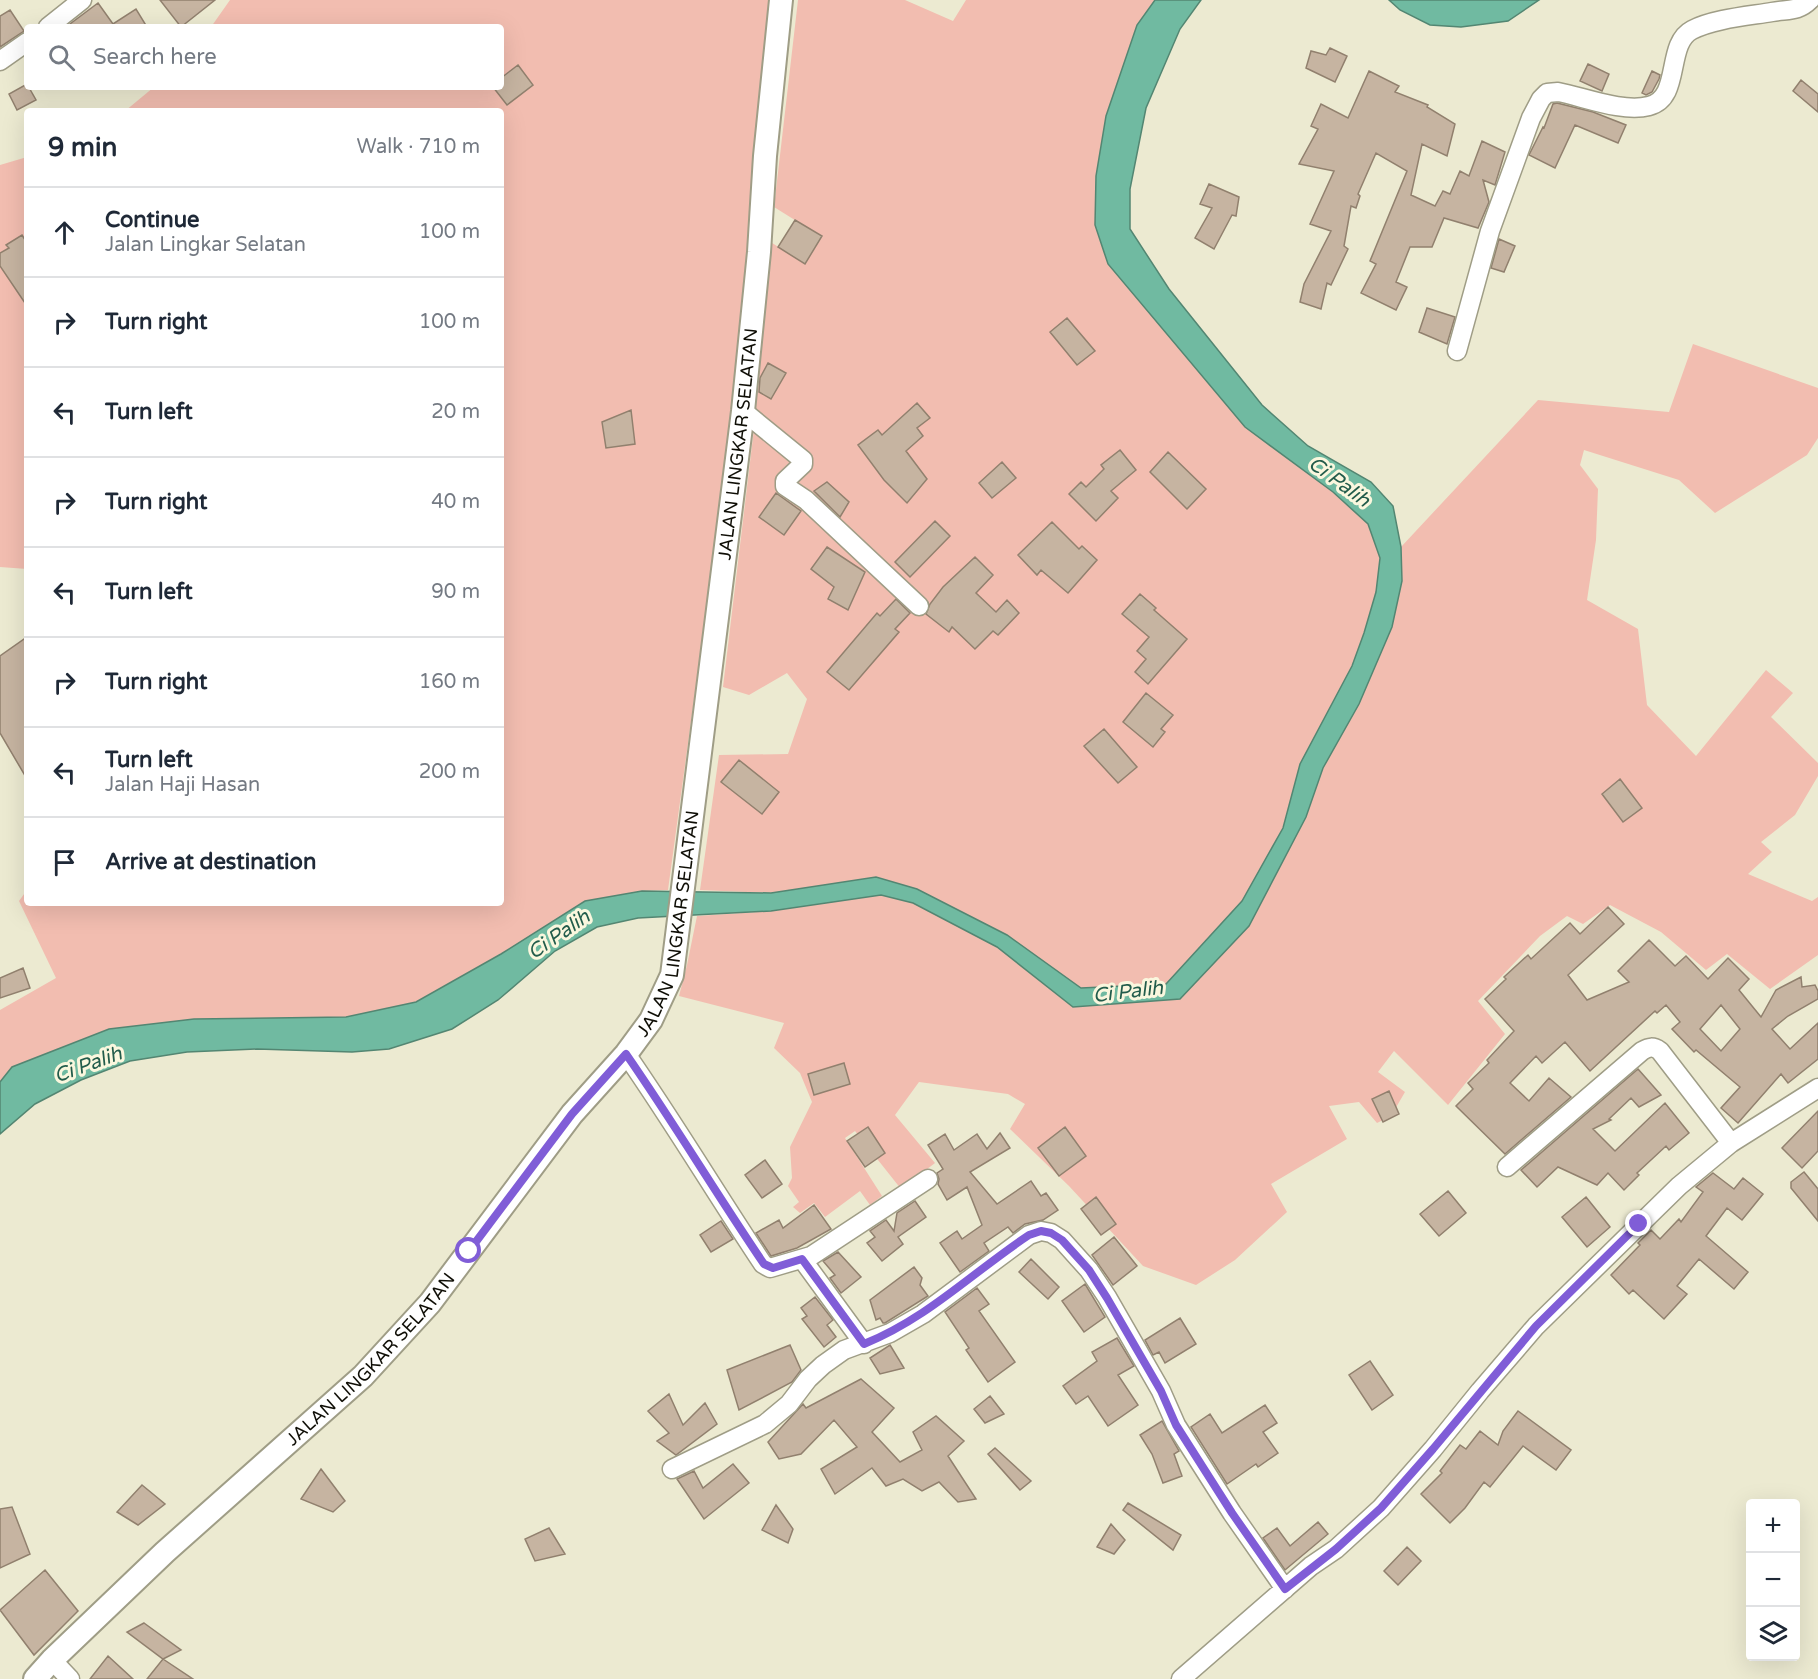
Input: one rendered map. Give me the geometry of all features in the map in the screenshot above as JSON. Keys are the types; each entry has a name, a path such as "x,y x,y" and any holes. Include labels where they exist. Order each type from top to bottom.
{"street":[{"path":"52,24 82,0"},
{"name":"JALAN LINGKAR SELATAN","path":"35,1679 165,1552 363,1376 430,1303 572,1114 626,1054 651,1020 672,975 742,411 759,252 765,156 781,0"},
{"path":"1457,351 1490,231 1531,117 1547,93 1558,92 1626,108 1654,105 1660,101 1666,91 1678,48 1682,38 1689,31 1704,25 1776,11 1793,11 1810,0"},
{"path":"0,61 24,44"},
{"path":"742,411 803,460 803,464 785,481 785,486 806,500 919,606"},
{"path":"1507,1167 1633,1059 1649,1048 1655,1047 1731,1143"},
{"path":"626,1054 666,1110 726,1209 764,1264 773,1268 811,1256 928,1179"},
{"path":"1182,1679 1381,1508 1536,1326 1679,1186 1731,1143 1818,1089"},
{"path":"672,1469 765,1424 799,1394 808,1378 844,1350 890,1333 923,1314 1029,1235 1041,1231 1051,1233 1062,1240 1089,1270 1161,1391 1176,1425 1232,1513 1285,1589"},
{"path":"802,1259 864,1344"},
{"path":"52,1660 70,1679"}],"shaded area":[{"path":"230,0 772,0 736,391 668,890 642,891 501,954 416,1002 346,1017 194,1019 109,1029 12,1067 0,1082 0,1010 56,978 19,901 24,894 24,906 504,906 504,108 129,108 150,90 504,90 504,24 213,24"},
{"path":"798,0 905,0 953,21 966,0 1155,0 1137,25 1106,116 1096,176 1095,225 1108,264 1333,492 1368,524 1380,558 1376,592 1352,666 1300,764 1283,828 1242,901 1166,984 1081,988 1007,935 917,889 876,877 771,893 700,890 719,755 788,754 807,699 787,673 749,695 723,687 754,429 769,241 805,264 822,237 774,207"},
{"path":"24,158 24,569 0,567 0,165"},
{"path":"1693,344 1818,388 1818,438 1807,455 1715,513 1679,480 1584,450 1580,465 1598,489 1596,540 1587,600 1638,629 1647,705 1696,756 1766,670 1793,693 1771,717 1818,763 1818,776 1795,815 1761,842 1772,852 1748,874 1812,901 1818,897 1818,955 1770,989 1727,954 1706,970 1661,932 1610,905 1583,924 1567,916 1540,936 1478,1001 1505,1034 1448,1105 1394,1051 1378,1072 1405,1092 1391,1116 1377,1123 1359,1102 1329,1106 1347,1139 1271,1184 1287,1212 1235,1260 1196,1285 1143,1266 1069,1186 1010,1129 1025,1104 1008,1094 919,1082 895,1115 935,1163 901,1189 855,1131 845,1138 882,1196 870,1205 860,1191 825,1217 814,1203 800,1213 793,1207 799,1202 788,1186 792,1178 790,1147 812,1102 800,1073 774,1048 784,1023 679,996 697,916 771,911 881,895 913,903 997,947 1073,1007 1180,999 1249,926 1306,817 1323,768 1359,704 1402,581 1401,547 1538,400 1669,412"}],"water":[{"name":"Ci Palih","path":"1155,0 1201,0 1180,29 1146,108 1130,189 1130,229 1169,289 1262,405 1308,446 1371,482 1393,506 1401,547 1402,581 1392,627 1359,704 1323,768 1306,817 1249,926 1180,999 1073,1007 997,947 913,903 881,895 771,911 638,918 597,927 555,951 498,1000 452,1029 389,1049 352,1052 257,1049 187,1052 130,1061 81,1080 35,1104 0,1134 0,1082 12,1067 109,1029 194,1019 346,1017 416,1002 501,954 585,901 642,891 771,893 876,877 917,889 1007,935 1081,988 1166,984 1242,901 1283,828 1300,764 1352,666 1364,633 1376,592 1380,558 1368,524 1333,492 1245,427 1108,264 1095,225 1096,176 1106,116 1137,25"},
{"path":"1389,0 1539,0 1508,21 1461,27 1430,25 1400,10"}],"building":[{"path":"160,0 215,0 185,24 179,24"},
{"path":"98,3 113,24 70,24"},
{"path":"136,9 145,24 113,24"},
{"path":"10,10 24,31 0,47 0,16"},
{"path":"1330,48 1347,56 1335,82 1306,68 1311,51 1326,55"},
{"path":"1588,64 1609,74 1602,91 1580,81"},
{"path":"518,65 533,85 507,105 495,90 504,90 504,76"},
{"path":"1369,71 1399,86 1395,92 1428,105 1427,107 1455,124 1447,156 1422,144 1411,195 1435,206 1443,191 1450,194 1460,171 1469,176 1482,141 1505,152 1495,185 1483,180 1489,202 1478,228 1444,218 1432,247 1410,247 1396,282 1407,287 1396,310 1361,293 1376,264 1370,261 1407,171 1376,153 1358,194 1360,196 1356,208 1351,206 1344,246 1348,249 1331,285 1327,283 1321,309 1300,302 1304,284 1331,231 1310,224 1334,171 1299,164 1318,129 1311,126 1321,104 1348,118"},
{"path":"1652,71 1660,75 1659,79 1652,92 1646,95 1642,93"},
{"path":"1801,80 1818,94 1818,112 1793,91"},
{"path":"24,86 24,90 30,90 36,100 17,110 9,94"},
{"path":"1553,104 1593,112 1626,125 1618,143 1575,125 1555,168 1529,155 1544,128"},
{"path":"1209,184 1239,197 1236,216 1232,215 1214,249 1195,238 1212,208 1200,204"},
{"path":"795,220 822,236 805,264 778,247"},
{"path":"22,235 24,238 24,302 0,266 0,253 9,248 6,245"},
{"path":"1499,239 1515,246 1504,272 1491,268"},
{"path":"1427,308 1455,317 1447,344 1419,332"},
{"path":"1067,318 1095,351 1077,365 1050,332"},
{"path":"768,363 786,373 771,399 759,392 760,378"},
{"path":"917,403 930,418 917,428 923,436 906,451 927,479 907,503 884,480 858,445 878,430 882,435"},
{"path":"631,410 635,444 606,448 602,422"},
{"path":"1120,450 1136,470 1111,491 1118,498 1096,521 1069,494 1081,482 1086,487 1104,469 1101,465"},
{"path":"1168,452 1206,489 1187,509 1150,472"},
{"path":"1002,462 1016,478 992,498 979,483"},
{"path":"827,482 849,502 840,517 814,491"},
{"path":"776,493 801,511 784,535 759,517"},
{"path":"935,521 950,536 910,577 895,562"},
{"path":"1052,522 1079,549 1082,546 1097,560 1068,593 1041,570 1037,575 1018,555"},
{"path":"827,547 865,572 848,610 828,599 834,587 811,569"},
{"path":"975,557 993,575 976,593 996,612 1007,600 1019,613 998,635 993,631 975,649 952,627 949,632 926,614 930,604 943,587"},
{"path":"1140,594 1156,608 1154,610 1187,639 1148,684 1135,672 1146,659 1137,651 1149,637 1122,614"},
{"path":"896,599 910,613 895,629 899,632 849,690 827,672 877,613 880,616"},
{"path":"24,639 24,774 0,733 0,656"},
{"path":"1146,693 1173,715 1161,729 1165,732 1153,747 1123,722"},
{"path":"1104,729 1137,767 1118,783 1084,746"},
{"path":"739,760 779,792 762,814 721,782"},
{"path":"1620,779 1642,808 1623,822 1602,794"},
{"path":"1608,907 1624,924 1568,975 1587,1000 1629,982 1618,971 1649,940 1675,966 1686,956 1708,979 1728,958 1749,979 1739,990 1761,1017 1776,990 1801,977 1802,987 1815,985 1818,999 1788,1016 1772,1029 1790,1049 1818,1023 1818,1059 1788,1083 1781,1074 1738,1123 1721,1108 1740,1087 1696,1050 1694,1052 1672,1029 1680,1022 1666,1005 1657,1013 1655,1011 1590,1071 1565,1042 1542,1063 1536,1056 1510,1083 1529,1101 1549,1078 1571,1097 1505,1154 1456,1106 1473,1089 1468,1083 1489,1063 1487,1060 1514,1031 1485,999 1528,955 1531,959 1570,923 1580,934","holes":["1721,1005 1740,1029 1721,1051 1700,1029"]},
{"path":"23,968 30,988 0,998 0,978"},
{"path":"844,1063 850,1084 814,1095 808,1074"},
{"path":"1638,1069 1661,1095 1639,1107 1631,1098 1609,1119 1611,1120 1593,1129 1615,1151 1665,1103 1689,1133 1669,1150 1666,1146 1637,1173 1639,1175 1624,1190 1608,1173 1597,1185 1558,1167 1537,1187 1521,1170"},
{"path":"1389,1091 1399,1114 1383,1122 1372,1099"},
{"path":"1818,1111 1818,1151 1802,1168 1782,1148"},
{"path":"868,1127 885,1153 865,1167 847,1141"},
{"path":"1065,1127 1086,1156 1059,1176 1038,1148"},
{"path":"1000,1133 1010,1148 970,1172 997,1204 1031,1181 1041,1196 1046,1193 1058,1210 1043,1220 1025,1224 1013,1233 1008,1227 984,1243 989,1251 960,1272 940,1243 957,1231 962,1239 982,1225 967,1187 947,1200 938,1184 937,1173 943,1169 928,1145 945,1134 954,1150 977,1134 987,1149"},
{"path":"765,1160 782,1184 762,1198 745,1175"},
{"path":"1804,1172 1818,1189 1818,1221 1791,1188 1791,1182"},
{"path":"1713,1173 1734,1189 1743,1178 1763,1194 1742,1220 1727,1208 1706,1236 1748,1272 1734,1289 1699,1259 1677,1286 1687,1294 1664,1319 1633,1290 1629,1294 1611,1275 1651,1230 1660,1239 1679,1219 1681,1222 1703,1192 1696,1187"},
{"path":"1448,1191 1466,1213 1439,1236 1420,1214"},
{"path":"1096,1197 1116,1224 1101,1235 1081,1209"},
{"path":"1586,1197 1610,1227 1587,1247 1562,1217"},
{"path":"915,1201 926,1217 898,1237 903,1244 882,1261 867,1243 875,1237 870,1231 886,1220 894,1231 897,1213"},
{"path":"814,1205 831,1229 797,1248 771,1256 756,1233 779,1220 783,1228"},
{"path":"721,1221 733,1239 711,1252 700,1235"},
{"path":"1114,1237 1137,1266 1113,1285 1092,1255"},
{"path":"838,1252 861,1277 841,1293 830,1278 835,1275 823,1261"},
{"path":"1031,1259 1059,1287 1048,1299 1019,1272"},
{"path":"914,1267 922,1278 920,1285 928,1296 885,1323 880,1318 876,1320 870,1300"},
{"path":"1085,1284 1105,1317 1084,1332 1062,1301"},
{"path":"977,1288 989,1304 979,1311 1015,1362 988,1382 966,1350 969,1348 945,1312"},
{"path":"815,1297 833,1320 827,1325 836,1337 824,1347 802,1319 807,1316 801,1308"},
{"path":"1180,1318 1196,1344 1165,1363 1159,1352 1153,1355 1145,1340"},
{"path":"1117,1338 1134,1366 1118,1375 1138,1405 1108,1426 1088,1396 1076,1404 1063,1386 1097,1361 1092,1352"},
{"path":"790,1345 801,1370 792,1382 739,1410 727,1370"},
{"path":"890,1345 904,1368 880,1374 870,1358"},
{"path":"1370,1361 1393,1395 1372,1410 1349,1375"},
{"path":"861,1379 894,1408 872,1432 900,1462 922,1450 913,1432 936,1416 964,1441 948,1456 976,1499 958,1502 939,1482 922,1491 903,1479 886,1486 872,1468 835,1494 821,1469 857,1447 834,1420 801,1454 779,1459 768,1442 803,1404 806,1408"},
{"path":"669,1394 683,1425 705,1403 717,1424 676,1455 657,1441 669,1433 648,1411"},
{"path":"990,1396 1004,1414 985,1423 974,1409"},
{"path":"1265,1405 1277,1423 1263,1432 1278,1453 1258,1467 1256,1464 1227,1484 1191,1427 1210,1414 1222,1433"},
{"path":"1518,1411 1571,1450 1556,1470 1523,1446 1490,1487 1484,1482 1465,1508 1450,1523 1421,1494 1442,1473 1440,1471 1460,1445 1466,1449 1480,1431 1498,1445 1503,1431"},
{"path":"1162,1421 1179,1451 1174,1454 1182,1476 1163,1483 1152,1454 1140,1435"},
{"path":"995,1448 1031,1481 1020,1490 988,1454"},
{"path":"733,1464 749,1483 704,1519 677,1479 694,1471 703,1488"},
{"path":"321,1469 345,1501 333,1512 301,1499"},
{"path":"142,1485 165,1504 138,1525 117,1512"},
{"path":"1128,1503 1181,1535 1173,1550 1123,1510"},
{"path":"776,1505 793,1529 788,1543 762,1530"},
{"path":"12,1507 30,1554 0,1568 0,1509"},
{"path":"1318,1522 1328,1534 1285,1570 1263,1538 1277,1528 1290,1546"},
{"path":"1111,1524 1125,1540 1114,1554 1097,1547"},
{"path":"549,1528 565,1554 535,1561 525,1539"},
{"path":"1407,1547 1421,1561 1398,1585 1384,1571"},
{"path":"45,1570 78,1611 34,1655 0,1610"},
{"path":"144,1623 181,1650 163,1659 127,1632"},
{"path":"108,1656 133,1679 90,1679"},
{"path":"163,1659 193,1679 147,1679"}],"route":[{"path":"469,1251 572,1114 626,1054 666,1110 726,1209 764,1264 773,1268 802,1259 864,1344 890,1333 923,1314 1029,1235 1041,1231 1051,1233 1062,1240 1089,1270 1107,1298 1161,1391 1176,1425 1232,1513 1285,1589 1311,1566 1336,1549 1381,1508 1536,1326 1639,1224"}]}
